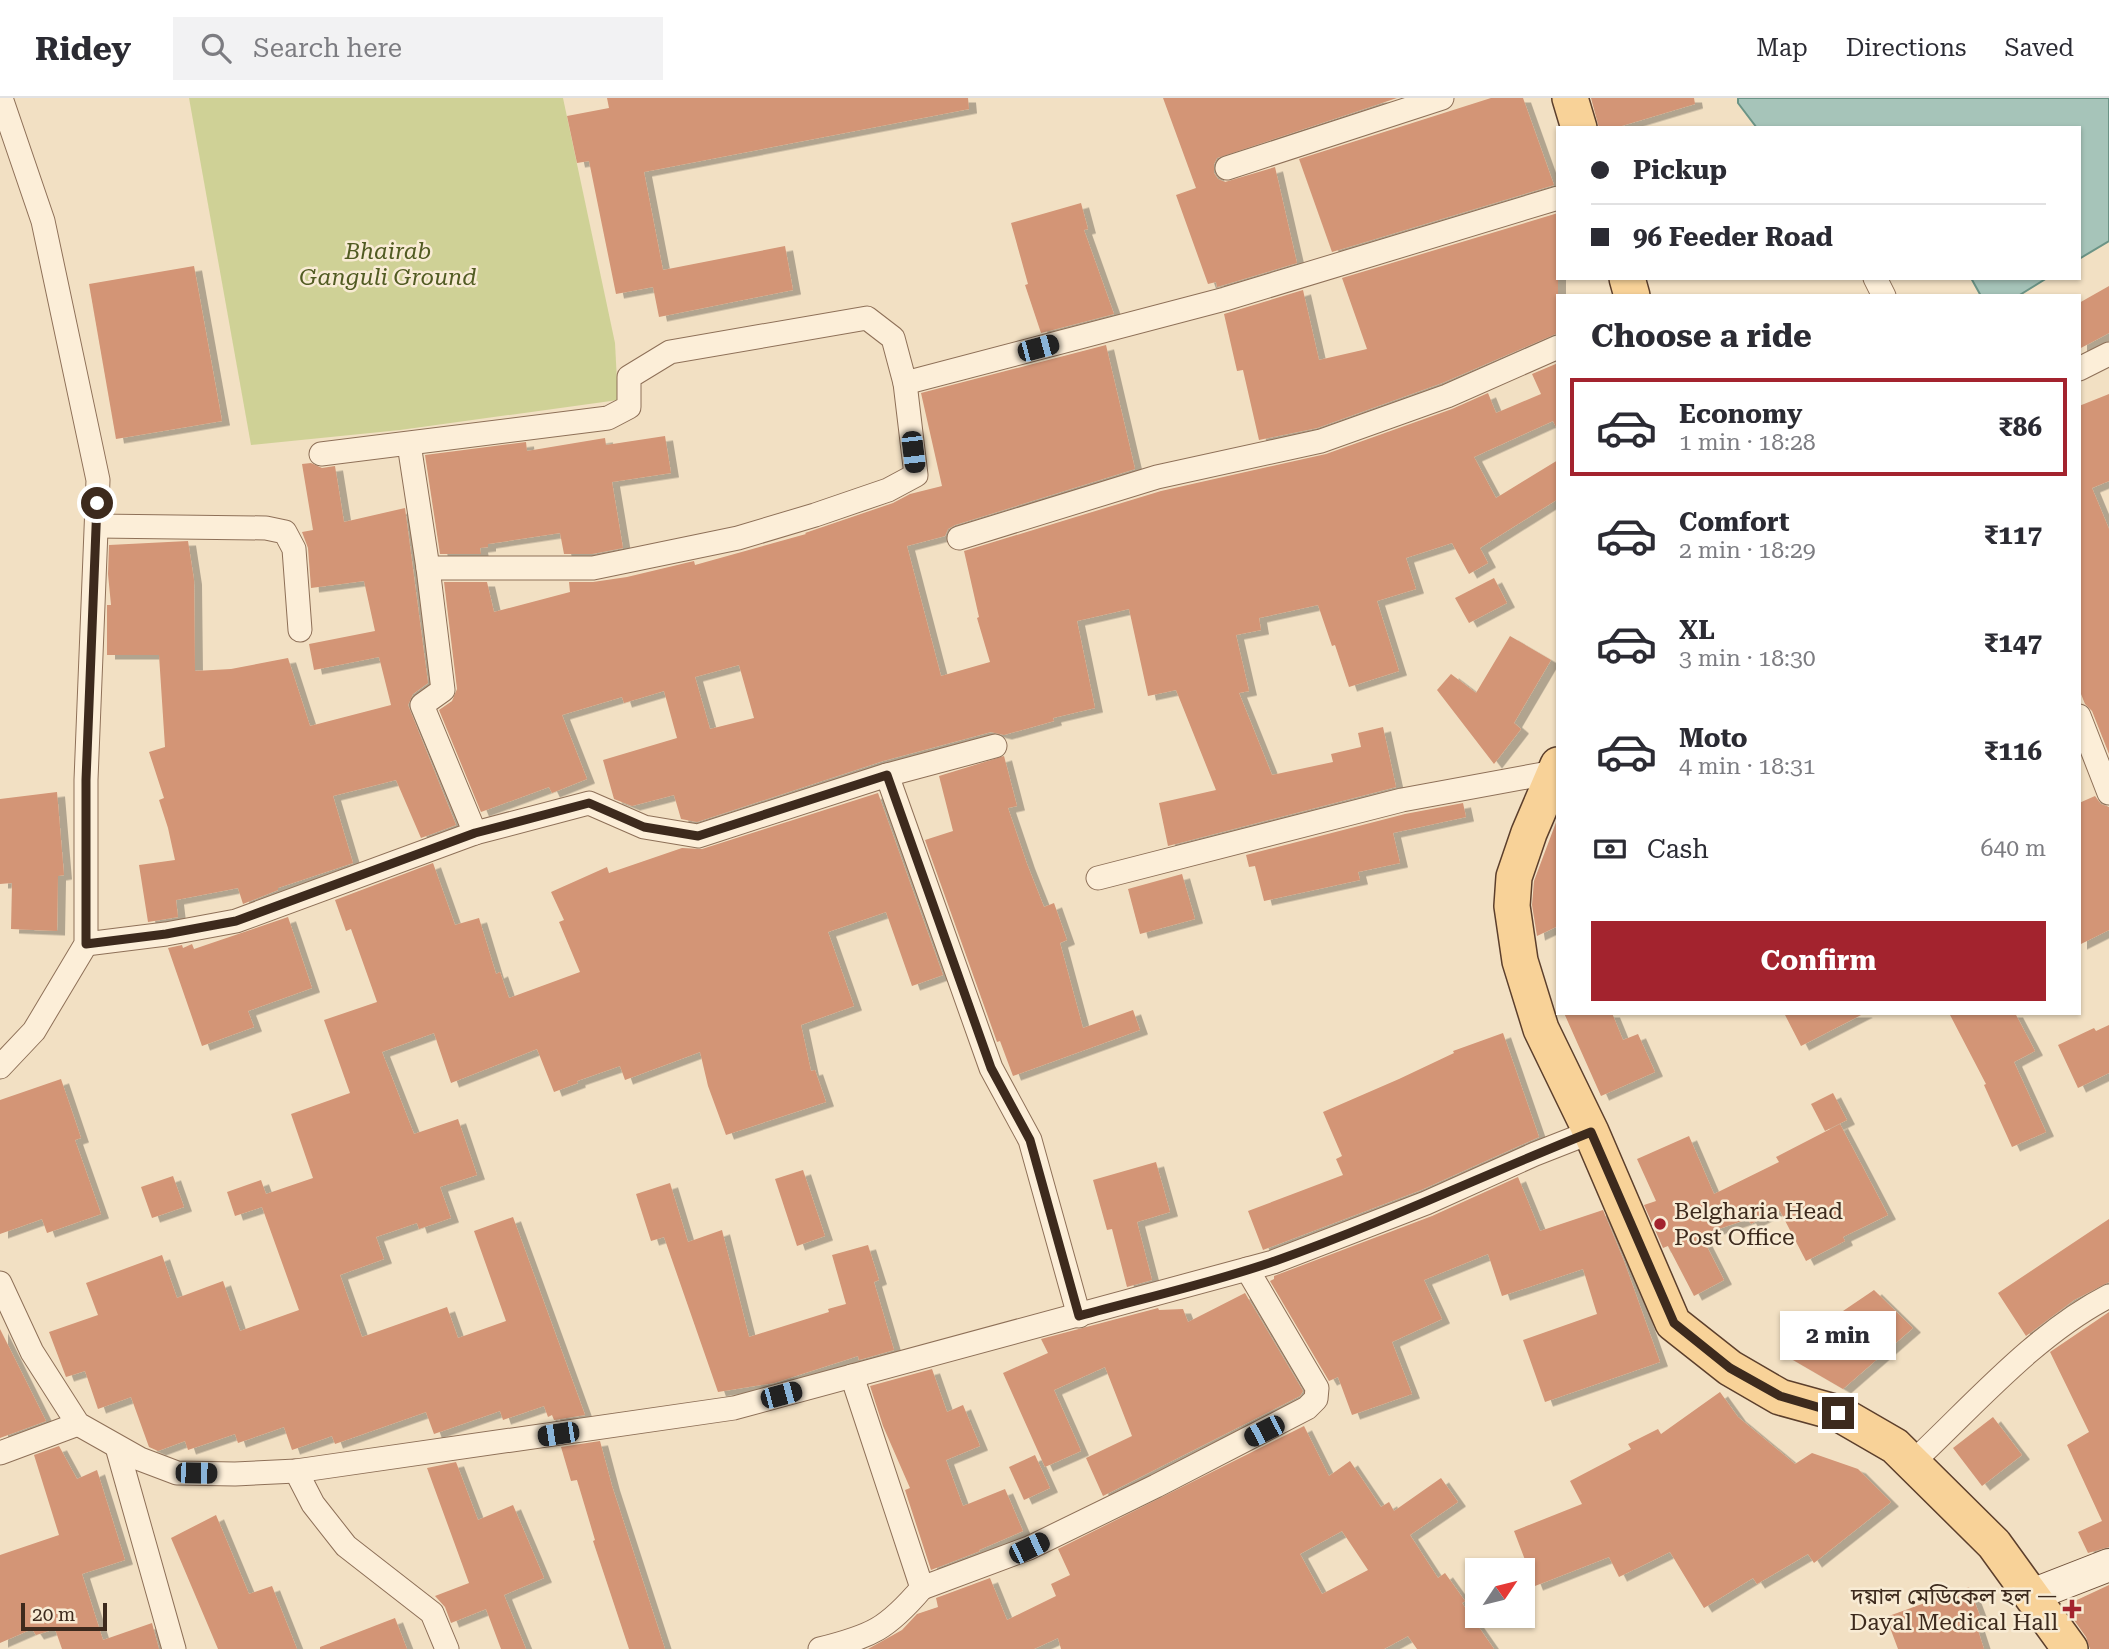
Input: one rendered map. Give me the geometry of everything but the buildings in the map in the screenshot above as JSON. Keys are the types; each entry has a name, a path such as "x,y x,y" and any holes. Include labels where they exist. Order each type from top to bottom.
{"main road":[{"path":"1570,98 1578,126"},
{"path":"1556,768 1514,877 1512,906 1520,961 1541,1029 1591,1132 1674,1323 1730,1368 1780,1396 1838,1413 1895,1446 1994,1544 2070,1649"}],"street":[{"path":"0,1067 34,1031 86,944 86,780 98,480 43,221 1,98"},
{"path":"1227,168 1442,98"},
{"path":"905,383 1225,299 1556,199"},
{"path":"321,454 607,418 629,407 629,377 670,352 867,318 893,338 905,383 916,475 888,490 738,538 593,568 428,568"},
{"path":"959,538 1157,477 1321,441 1447,396 1556,348"},
{"path":"2081,368 2109,354"},
{"path":"409,444 443,690 422,705 475,833"},
{"path":"97,526 266,528 285,532 293,549 300,631"},
{"path":"2081,728 2087,762 2109,793"},
{"path":"86,944 166,934 236,921 475,833 589,803 644,827 698,836 887,775 995,746"},
{"path":"1098,878 1402,800 1556,768"},
{"path":"887,775 991,1068 1030,1140 1079,1316"},
{"path":"0,1283 32,1352 78,1424 140,1459 177,1473 296,1471 734,1408 1273,1262 1426,1203 1591,1132"},
{"path":"820,1649 856,1640 883,1627 899,1614 922,1588 1029,1548 1307,1408 1316,1399 1317,1388 1247,1269"},
{"path":"1913,1462 2038,1345 2093,1304 2109,1296"},
{"path":"852,1376 922,1588"},
{"path":"0,1453 78,1424"},
{"path":"117,1447 174,1649"},
{"path":"296,1471 313,1504 345,1546 432,1613 447,1649"},
{"path":"2032,1595 2109,1565"}],"green space":[{"name":"Bhairab Ganguli Ground","path":"189,98 563,98 615,343 618,400 400,430 251,445"}],"water":[{"path":"1738,98 2109,98 2109,241 2081,258 2081,126 1755,126 1738,103"},
{"path":"1972,280 2044,280 2021,294 1980,294"}],"place":[{"name":"Belgharia Head Post Office","path":"1660,1224"},
{"name":"দয়াল মেডিকেল হল — Dayal Medical Hall","path":"2072,1609"}],"route":[{"path":"97,503 86,780 86,944 166,934 236,921 475,833 589,803 644,827 698,836 887,775 991,1068 1030,1140 1079,1316 1273,1262 1426,1203 1591,1132 1674,1323 1730,1368 1780,1396 1838,1413"}]}
